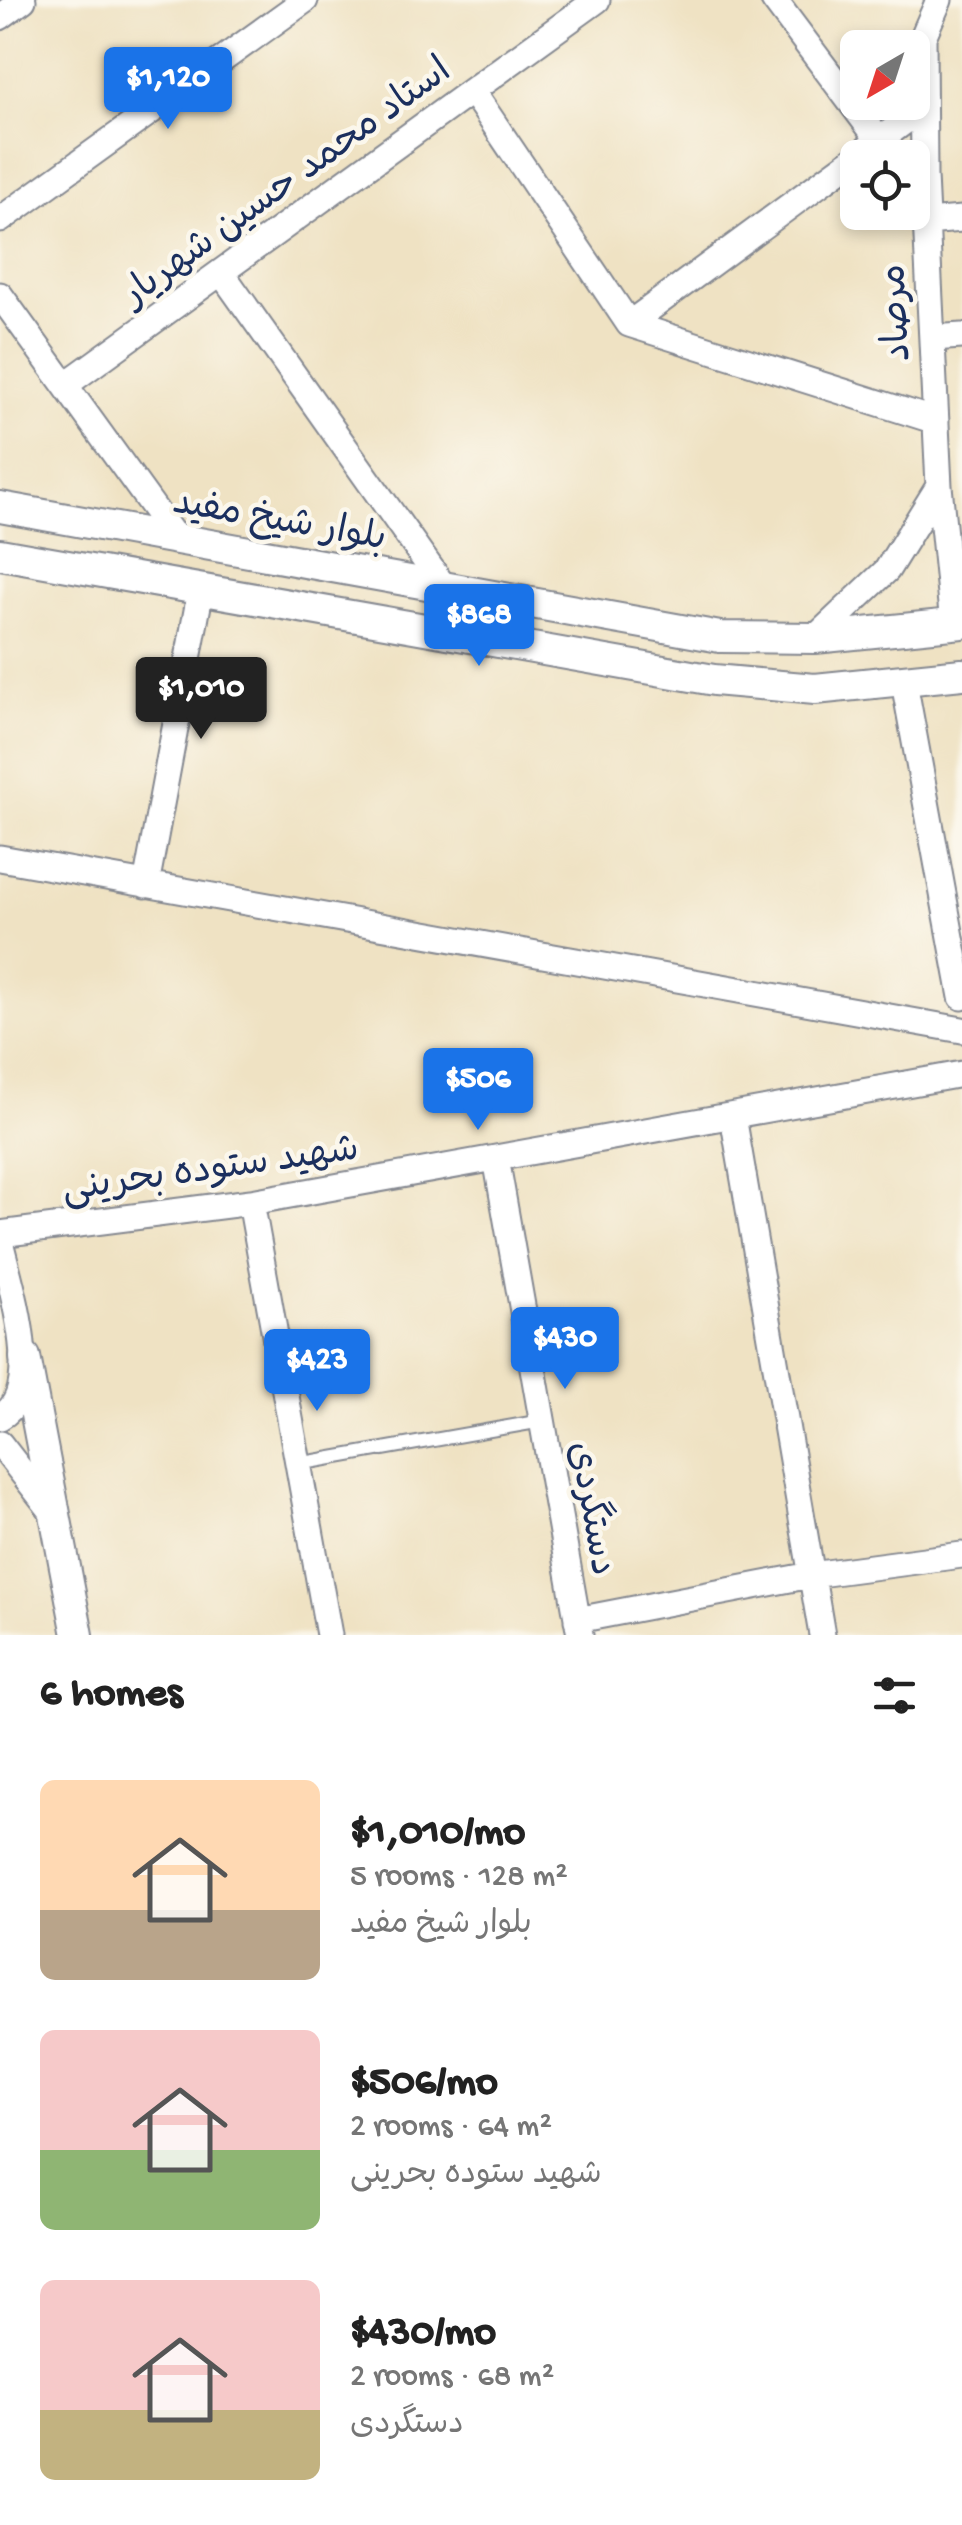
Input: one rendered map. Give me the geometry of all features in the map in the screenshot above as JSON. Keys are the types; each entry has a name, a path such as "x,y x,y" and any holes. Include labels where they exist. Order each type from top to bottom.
{"street":[{"path":"0,17 23,0"},
{"path":"0,220 304,0"},
{"name":"استاد محمد حسین شهریار","path":"65,385 597,0"},
{"path":"774,0 879,140 906,120"},
{"name":"مرصاد","path":"926,30 939,0"},
{"path":"472,91 629,324 936,420"},
{"path":"629,324 840,169"},
{"path":"930,222 962,220"},
{"name":"مرصاد","path":"926,230 936,420 947,474 958,623"},
{"path":"221,272 444,587"},
{"path":"0,295 176,539"},
{"path":"932,338 962,336"},
{"path":"947,474 962,507"},
{"path":"815,638 887,570 947,474"},
{"name":"بلوار شیخ مفید","path":"0,507 720,637 815,638 958,623"},
{"path":"0,554 714,680 815,689 962,674"},
{"path":"146,886 201,589"},
{"path":"904,682 962,997"},
{"path":"0,858 962,1030"},
{"name":"شهید ستوده بحرینی","path":"0,1237 250,1202 962,1074"},
{"path":"734,1116 822,1635"},
{"name":"دستگردی","path":"496,1158 578,1627"},
{"path":"250,1202 329,1635"},
{"path":"0,1237 78,1635"},
{"path":"0,1417 14,1404 25,1357"},
{"path":"0,1444 56,1515"},
{"path":"578,1627 811,1575 962,1554"}],"lane":[{"path":"298,1464 542,1421"}]}
